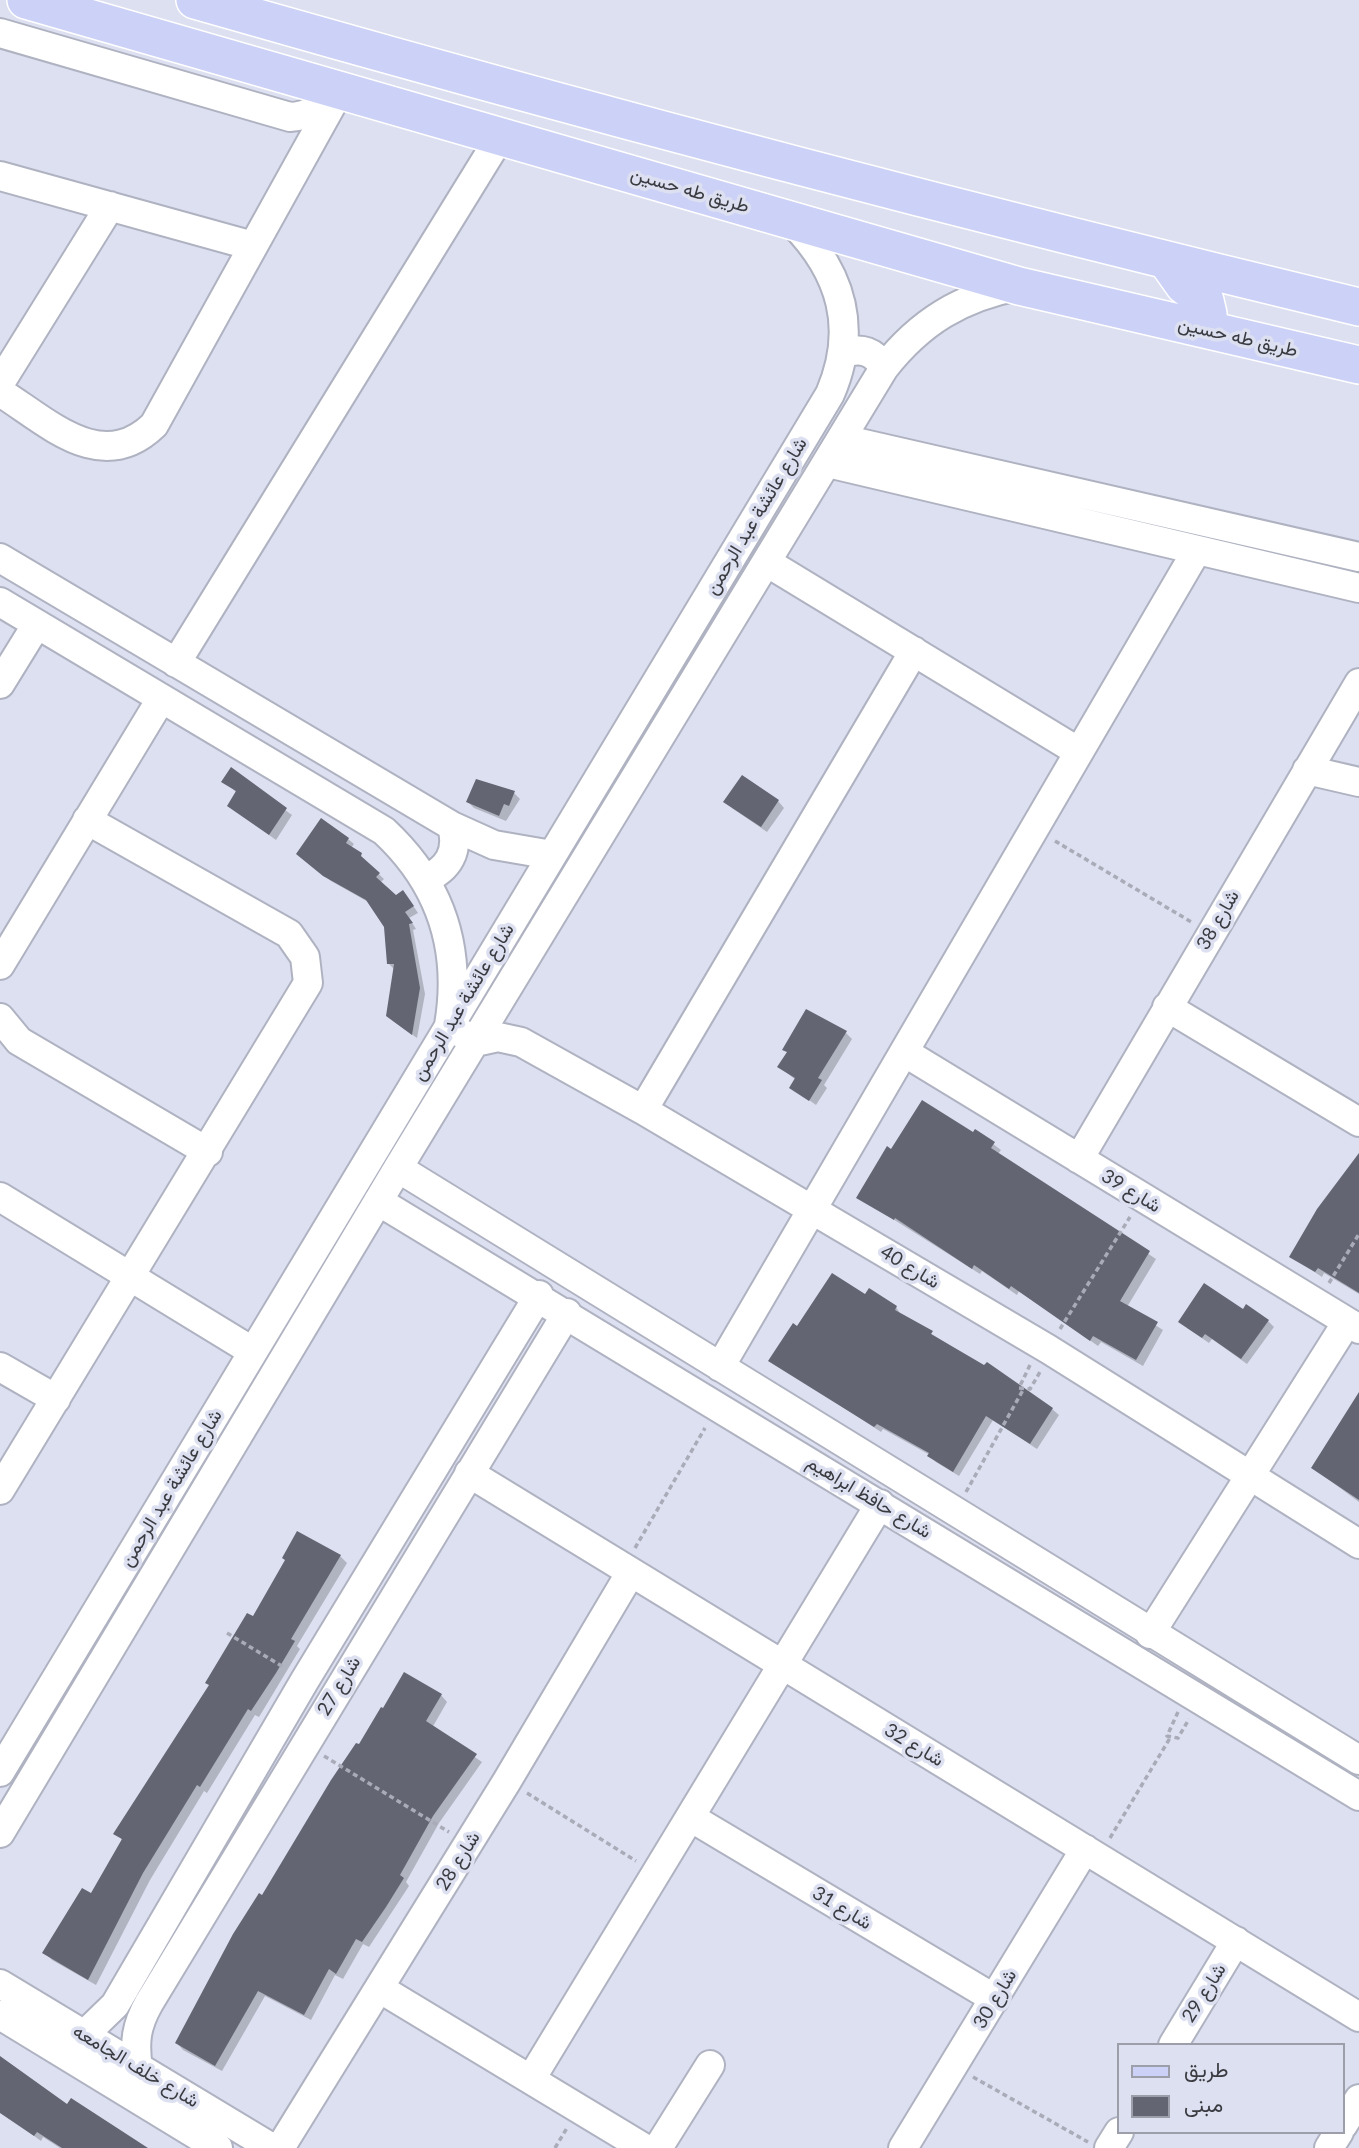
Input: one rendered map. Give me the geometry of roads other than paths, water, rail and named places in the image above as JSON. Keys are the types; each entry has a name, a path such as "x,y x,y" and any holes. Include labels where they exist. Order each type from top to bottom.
{"main road":[{"name":"طريق طه حسين","path":"26,0 285,72 500,137 710,196 793,223 1020,286 1359,365"},
{"path":"195,0 578,108 948,207 1359,307"},
{"path":"285,72 273,63 268,48 275,34 288,27"},
{"path":"578,108 589,125 611,138 615,144 616,150 611,160 597,164"},
{"path":"685,136 673,143 669,162 673,169 710,196"},
{"path":"1167,261 1184,285 1205,302 1208,314 1196,327"},
{"path":"1272,286 1260,294 1257,307 1259,314 1300,337 1314,355"}],"street":[{"path":"0,33 290,117 301,116 319,108 337,87"},
{"path":"0,391 83,444 108,448 133,442 154,425 337,87"},
{"path":"176,663 500,137"},
{"path":"0,176 253,246"},
{"path":"0,383 110,206"},
{"name":"شارع عائشة عبد الرحمن","path":"0,1772 830,394 843,354 842,306 825,260 793,223"},
{"name":"شارع عائشة عبد الرحمن","path":"0,1833 378,1201 884,368 920,328 943,312 967,299 1020,286"},
{"path":"843,354 856,350 870,353 884,368"},
{"path":"842,439 1359,557"},
{"name":"شارع عائشة عبد الرحمن","path":"828,463 1359,589"},
{"path":"720,1367 1197,550"},
{"path":"0,558 453,826 495,845 552,855"},
{"path":"768,563 1079,752"},
{"path":"0,603 384,831 425,879 444,917 453,959 453,1001 449,1025 475,1042"},
{"path":"0,684 37,624"},
{"path":"643,1110 914,651"},
{"name":"شارع 38","path":"1079,1159 1359,683"},
{"path":"203,724 225,692"},
{"path":"0,965 161,699"},
{"path":"1307,770 1359,782"},
{"path":"592,787 622,802"},
{"path":"0,1490 305,992 309,974 305,957 289,934 87,820"},
{"path":"425,879 449,862 455,845 453,826"},
{"path":"1167,1007 1359,1122"},
{"path":"0,1018 19,1041 208,1152"},
{"name":"شارع 40","path":"475,1042 498,1037 521,1042 643,1110 1047,1349 1359,1544"},
{"name":"شارع 39","path":"904,1052 1353,1325"},
{"name":"شارع حافظ ابراهيم","path":"398,1168 1150,1634 1359,1760"},
{"path":"0,1197 252,1351"},
{"name":"شارع حافظ ابراهيم","path":"378,1201 719,1405 1359,1796"},
{"name":"شارع 27","path":"84,2035 116,2005 305,1680 539,1296"},
{"name":"شارع 27","path":"138,2067 134,2045 138,2023 303,1744 567,1313"},
{"path":"1150,1634 1250,1476 1353,1325"},
{"path":"0,1367 56,1399"},
{"path":"186,1463 212,1478"},
{"name":"شارع 32","path":"469,1473 1359,2017"},
{"path":"531,2079 880,1504"},
{"name":"شارع 28","path":"280,2148 507,1781 627,1569"},
{"name":"شارع 31","path":"690,1817 995,1999"},
{"name":"شارع 30","path":"903,2148 995,1999 1092,1853"},
{"name":"شارع 29","path":"1174,2043 1236,1941"},
{"name":"شارع خلف الجامعه","path":"0,1984 272,2148"},
{"path":"380,1988 644,2148"},
{"name":"شارع خلف الجامعه","path":"0,2015 218,2148"},
{"path":"658,2148 710,2065"},
{"path":"1345,2122 1359,2099"}]}
